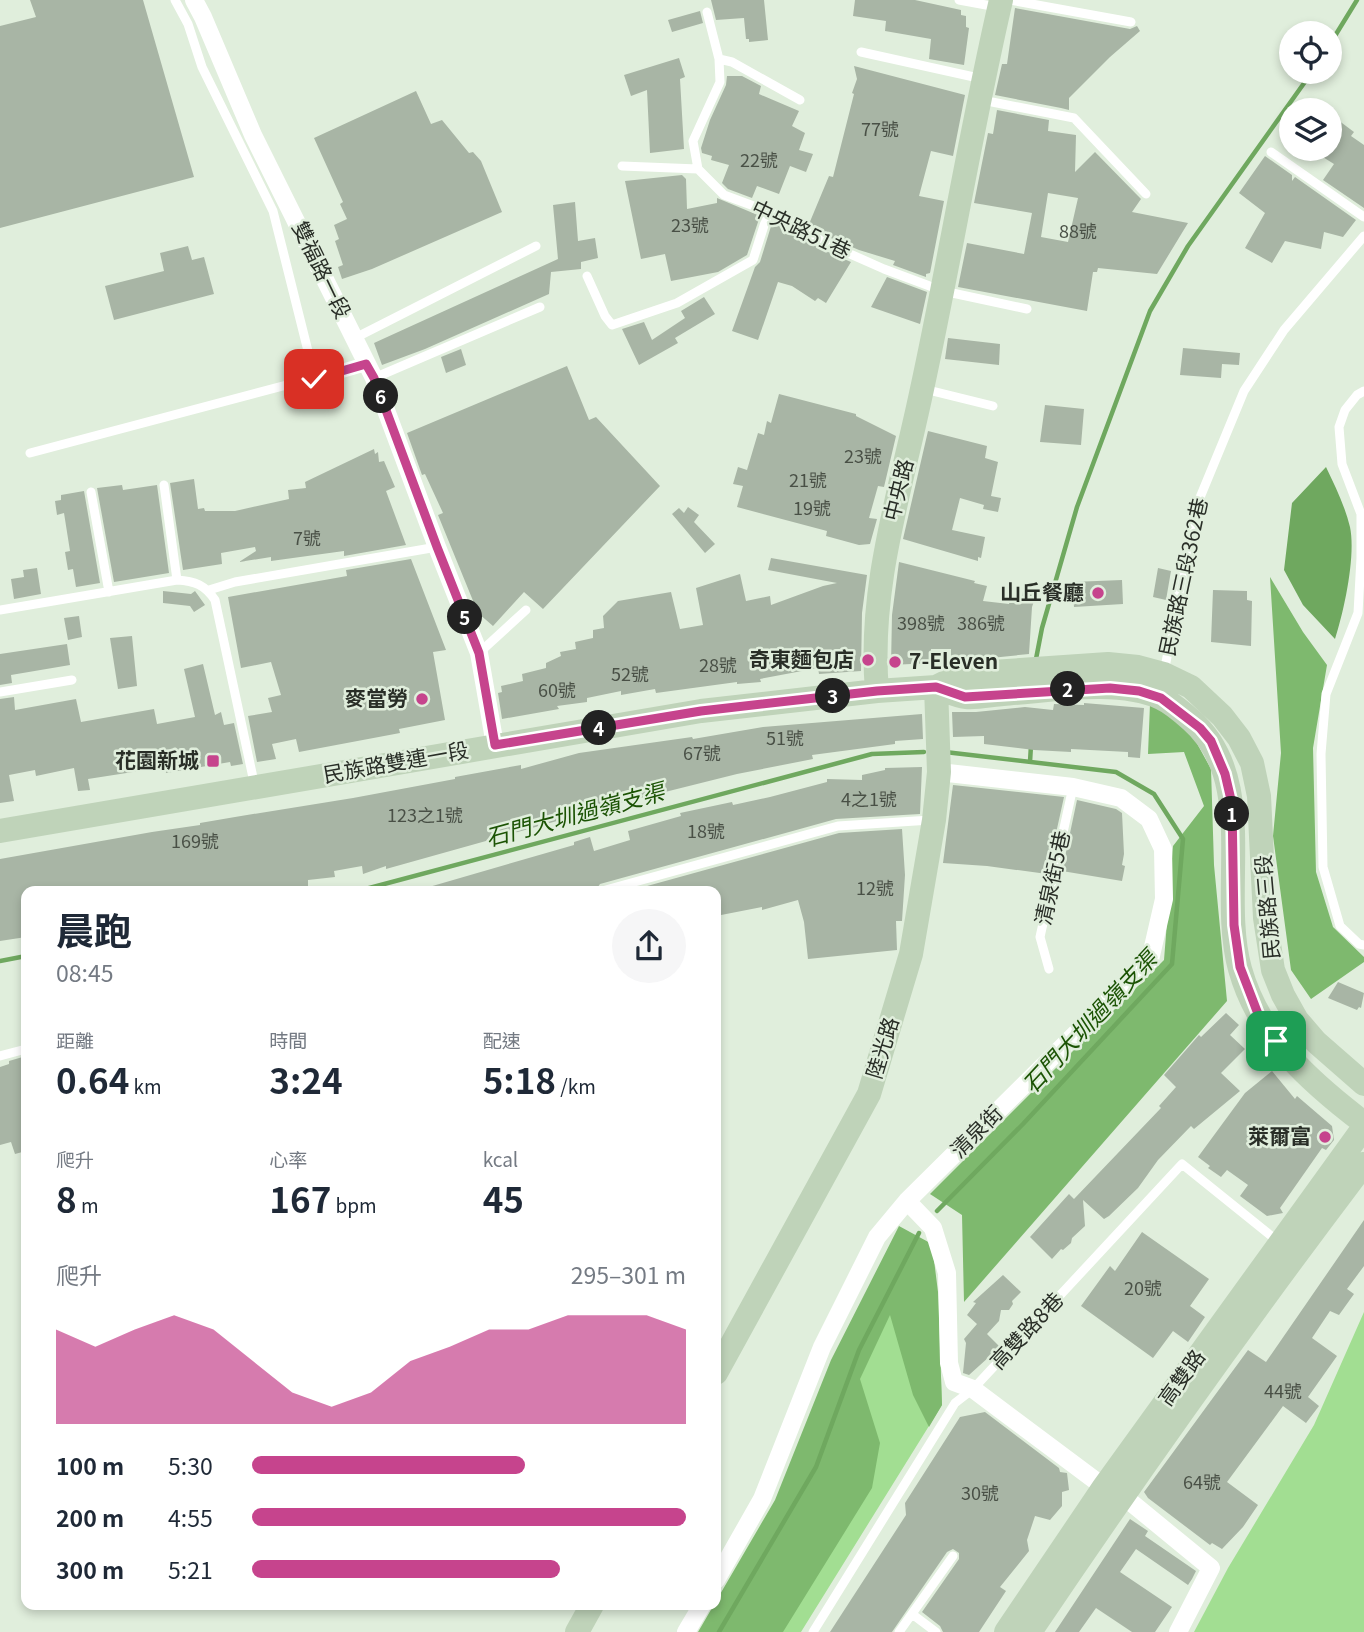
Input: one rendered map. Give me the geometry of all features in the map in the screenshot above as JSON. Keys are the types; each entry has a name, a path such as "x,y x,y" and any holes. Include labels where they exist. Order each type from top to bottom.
{"main road":[{"name":"中央路","path":"877,691 874,656 879,585 1003,3"},
{"name":"民族路三段","path":"877,691 936,687 962,674 1108,664 1145,668 1191,687 1223,716 1252,763 1259,796 1265,918 1273,970 1283,995 1297,1020 1316,1042 1364,1084"},
{"name":"民族路三段","path":"936,687 965,697 1075,689 1139,691 1161,698 1200,728 1216,752 1225,774 1232,804 1234,925 1240,967 1248,992 1260,1019 1293,1062 1364,1125"},
{"name":"陸光路","path":"721,1364 869,1094 911,954 934,820 939,772 936,687"},
{"name":"民族路雙連一段","path":"0,831 701,711 877,691"},
{"name":"高雙路","path":"1006,1632 1113,1491 1287,1248 1364,1125"},
{"name":"高雙路","path":"1287,1248 1364,1164"},
{"name":"高雙路","path":"1030,1632 1113,1491"},
{"path":"577,1632 589,1610"}],"street":[{"name":"雙福路一段","path":"194,0 204,17 254,135 370,371 479,653 495,745"},
{"name":"清泉街","path":"721,1571 762,1499 822,1346 877,1237 907,1201 1150,960 1164,898 1163,849 1149,819 1121,798 1073,787 939,772"},
{"path":"907,1201 933,1228 947,1273 948,1363 954,1382 973,1389 1113,1491 1211,1567 1178,1632"},
{"path":"686,1632 699,1610"}],"lane":[{"path":"175,0 188,24 202,66 273,211 314,379"},
{"path":"959,0 1003,3 1131,22"},
{"path":"622,166 698,169 693,141 720,82 719,59 707,12"},
{"path":"861,52 1074,118 1146,194"},
{"path":"719,59 732,62 800,100"},
{"path":"1271,152 1364,217"},
{"name":"中央路51巷","path":"698,169 724,195 769,210 789,219 823,242 943,291"},
{"path":"587,276 605,316 612,325 677,303 753,260 769,210"},
{"name":"民族路三段362巷","path":"1164,674 1194,512 1244,391 1284,330 1364,236"},
{"path":"355,338 536,246"},
{"path":"943,291 1027,309"},
{"path":"30,453 314,379 370,371 540,307"},
{"path":"922,389 993,406"},
{"path":"1364,391 1357,395 1345,410 1339,427 1342,464 1361,514 1358,613 1326,694 1321,754 1324,867 1340,926 1359,944 1364,945"},
{"path":"163,485 177,580"},
{"path":"91,492 109,592"},
{"path":"209,590 235,582 437,547"},
{"path":"0,610 177,580 194,581 209,590 215,600 255,788"},
{"path":"479,653 526,610"},
{"path":"0,692 72,680"},
{"name":"清泉街5巷","path":"1049,969 1040,937 1073,787"},
{"path":"620,886 838,826 934,820"},
{"path":"0,1056 21,1050"},
{"name":"高雙路8巷","path":"813,1632 954,1404 973,1389 1182,1164 1287,1248"},
{"path":"899,1632 953,1556"},
{"path":"912,1615 936,1632"}],"shaded area":[{"path":"1326,467 1340,496 1351,539 1348,583 1335,639 1303,605 1284,570 1292,503"},
{"path":"1270,577 1303,632 1327,665 1313,748 1316,872 1333,927 1364,957 1364,962 1311,999 1291,970 1273,836 1281,753"},
{"path":"1150,704 1188,727 1211,769 1214,865 1227,1001 964,1302 962,1215 930,1194 1164,960 1173,846 1204,806 1184,752 1148,754"},
{"path":"899,1226 932,1244 938,1292 942,1405 929,1427 913,1395 890,1315 860,1379 880,1443 872,1488 783,1632 698,1632 711,1610 721,1610 721,1593 775,1500 831,1360"},
{"path":"907,1265 938,1292 942,1405 801,1632 725,1632"},
{"path":"1364,1312 1364,1632 1194,1632 1228,1568 1314,1425"}],"building":[{"path":"30,0 143,0 194,177 0,228 0,26 36,17"},
{"path":"711,0 764,0 768,40 749,42 749,39 746,39 744,18 716,20"},
{"path":"855,0 915,0 961,10 961,15 966,16 966,27 969,28 964,65 929,59 931,39 885,31 886,21 853,16"},
{"path":"1015,8 1130,29 1137,26 1140,31 1069,98 1069,110 995,95 1002,64 1007,64"},
{"path":"700,11 703,23 672,32 668,20"},
{"path":"679,58 685,77 680,79 684,149 650,153 647,90 631,96 624,75"},
{"path":"854,66 965,95 953,156 931,151 919,196 944,201 930,273 926,274 926,277 893,265 895,261 826,236 809,224 829,176 833,177 857,79"},
{"path":"727,76 742,76 761,86 759,94 799,111 792,126 805,133 799,150 813,154 806,172 790,166 779,194 757,186 752,198 728,189 722,183 729,165 711,160 712,156 702,153 701,148 710,120 726,85"},
{"path":"416,91 431,124 442,120 469,153 473,152 481,161 502,212 372,269 342,279 338,267 343,265 335,241 339,239 334,225 347,219 340,204 343,202 314,138"},
{"path":"997,110 1049,120 1048,131 1076,135 1075,172 1095,152 1141,199 1132,212 1188,223 1157,274 1098,268 1097,272 1093,272 1087,311 958,287 967,243 1024,254 1032,213 974,203 988,133 993,134","holes":["1048,193 1078,198 1068,242 1041,237"]},
{"path":"1342,123 1354,132 1351,136 1364,145 1364,208 1323,180 1334,164 1329,161 1342,161"},
{"path":"1265,156 1292,175 1292,181 1295,177 1356,220 1343,237 1324,232 1321,249 1285,241 1272,263 1245,248 1265,213 1239,193"},
{"path":"682,175 686,179 687,209 717,203 717,198 760,216 747,255 718,272 671,281 665,254 641,259 625,181"},
{"path":"575,202 578,241 595,238 598,258 581,262 581,269 551,272 549,294 382,365 374,343 558,259 553,205"},
{"path":"772,223 794,231 819,248 851,262 826,303 818,298 815,301 792,286 778,282 758,340 732,331 755,267 760,262"},
{"path":"188,246 192,260 204,257 214,294 114,320 105,286 164,271 160,253"},
{"path":"887,277 927,292 920,324 871,307"},
{"path":"704,297 715,314 675,338 678,343 639,365 622,329 644,322 652,340 685,318 681,311"},
{"path":"948,338 1000,344 999,365 945,359"},
{"path":"1183,348 1240,353 1239,365 1222,364 1221,378 1180,375"},
{"path":"461,349 466,365 446,373 441,357"},
{"path":"567,366 589,420 596,417 660,486 543,609 524,592 493,626 478,613 438,515 443,513 425,474 422,475 407,433"},
{"path":"779,394 856,414 896,436 884,487 878,486 869,518 877,519 870,544 859,545 826,536 827,531 737,507 743,486 733,484 738,467 747,470 758,433 764,435 767,421 771,423"},
{"path":"1045,405 1084,409 1081,445 1040,442"},
{"path":"928,431 987,446 985,458 998,462 991,496 1001,498 998,512 983,509 984,505 960,498 952,530 985,537 978,561 903,539"},
{"path":"374,449 375,454 378,452 379,462 384,461 395,487 386,491 406,545 344,556 344,551 271,561 271,557 239,562 256,551 255,547 221,553 222,564 183,570 170,483 194,479 198,509 235,511 289,499 288,490 306,488 305,482"},
{"path":"122,485 123,490 157,485 169,573 114,582 97,488"},
{"path":"84,491 100,583 76,587 73,569 68,570 65,552 70,551 64,513 57,515 55,501 61,500 61,495"},
{"path":"688,507 699,515 694,522 715,544 705,553 672,514 679,508 684,513"},
{"path":"771,558 867,575 862,613 861,671 819,674 818,668 760,679 761,682 737,682 656,693 655,689 621,695 621,691 587,698 587,702 557,706 559,709 502,719 498,693 502,692 501,686 523,681 522,674 546,668 546,663 561,656 560,652 576,649 575,642 593,638 593,630 604,628 603,616 618,601 671,592 680,629 703,625 696,588 740,574 746,601 770,596 771,605 837,583 768,570"},
{"path":"411,559 446,650 433,652 445,720 399,729 400,733 299,752 296,739 272,744 276,759 257,762 248,716 272,712 268,698 281,695 271,662 241,668 228,597 347,576 346,570"},
{"path":"899,562 987,586 983,601 1009,604 1011,594 1022,596 1023,591 1037,592 1032,607 1029,654 951,662 951,649 931,649 931,663 891,665 892,615"},
{"path":"37,568 41,594 14,599 11,579 24,577 23,570"},
{"path":"1158,568 1171,571 1166,600 1153,597"},
{"name":"山丘餐廳","path":"1122,580 1123,604 1074,607 1072,582"},
{"path":"1213,590 1247,591 1247,600 1252,601 1251,646 1211,642"},
{"path":"163,591 191,594 195,591 205,605 194,612 190,606 163,603"},
{"path":"79,616 82,637 68,640 64,618"},
{"path":"132,636 137,686 118,689 110,638"},
{"path":"67,644 70,665 11,675 12,683 0,685 0,654"},
{"path":"203,664 215,715 221,712 224,725 234,723 243,764 231,766 230,762 166,773 165,767 88,779 90,790 78,791 74,768 36,776 35,770 9,775 14,801 0,803 0,699 14,697 15,710 76,699 81,722 154,709 157,724 195,717 184,669"},
{"path":"1084,703 1144,708 1140,758 1128,757 1128,752 1034,750 984,744 984,736 953,737 952,712 1025,707 1053,710 1054,704"},
{"path":"922,714 923,739 812,755 813,759 737,774 621,803 386,869 386,866 363,874 362,866 334,871 335,877 308,880 308,886 21,886 21,938 0,941 0,859 353,798 521,765 521,769 579,753 763,727"},
{"path":"922,767 920,814 836,819 599,886 432,886 574,845 574,842 590,837 594,851 630,840 628,831 681,816 680,813 770,797 827,782 827,779 862,780 862,775 885,768"},
{"path":"953,785 1064,797 1047,874 943,863"},
{"path":"1077,800 1116,809 1122,813 1122,865 1125,866 1122,881 1062,871"},
{"path":"902,829 905,875 902,921 896,921 897,950 808,959 804,922 798,900 762,910 762,907 721,915 721,886 647,886 839,833"},
{"path":"1338,982 1364,993 1361,1008 1357,1010 1328,998"},
{"path":"1226,1013 1239,1025 1230,1035 1245,1049 1221,1073 1240,1091 1194,1129 1191,1126 1158,1160 1138,1188 1109,1216 1104,1219 1083,1200 1085,1226 1072,1238 1071,1243 1052,1259 1030,1237 1069,1194 1074,1199 1161,1108 1159,1106 1176,1087 1164,1075 1199,1035 1201,1037"},
{"path":"21,1057 21,1152 15,1154 11,1142 0,1145 0,1067 9,1064 9,1061"},
{"path":"1272,1071 1295,1099 1297,1096 1332,1126 1334,1140 1326,1150 1322,1148 1280,1208 1283,1213 1267,1216 1240,1196 1248,1185 1227,1170 1221,1177 1198,1157 1245,1093"},
{"path":"1364,1220 1364,1266 1347,1289 1354,1294 1339,1315 1330,1311 1312,1338 1337,1356 1308,1397 1319,1406 1306,1423 1283,1406 1227,1482 1258,1505 1243,1527 1222,1549 1212,1543 1210,1545 1148,1498 1144,1492 1248,1350 1266,1362"},
{"path":"1142,1232 1209,1279 1190,1306 1205,1317 1188,1342 1173,1331 1153,1358 1081,1306 1110,1266 1115,1271"},
{"path":"1003,1275 1021,1292 1012,1301 1009,1310 1001,1310 999,1321 987,1334 1000,1347 969,1375 963,1373 966,1343 964,1339 977,1324 967,1315 976,1303 973,1302"},
{"path":"985,1412 1059,1468 1060,1472 1067,1473 1069,1490 1062,1492 1062,1506 1050,1520 1035,1516 1027,1540 1029,1551 1000,1587 1006,1591 979,1632 943,1632 940,1626 922,1612 959,1559 959,1553 953,1549 947,1552 892,1632 830,1632 906,1515 905,1503 960,1417"},
{"path":"1130,1519 1148,1531 1145,1536 1196,1571 1192,1579 1188,1585 1136,1549 1120,1572 1172,1607 1155,1632 1132,1632 1096,1608 1079,1632 1055,1632"}],"waterway":[{"path":"1342,24 1357,0"},
{"path":"1036,659 1042,628 1077,507 1150,311 1188,246 1303,84"},
{"path":"1030,762 1031,745"},
{"name":"石門大圳過嶺支渠","path":"377,886 872,754 924,752"},
{"name":"石門大圳過嶺支渠","path":"937,1211 1023,1124 1172,964 1183,839 1154,794 1116,772 945,752"},
{"name":"石門大圳過嶺支渠","path":"0,961 21,957"},
{"name":"石門大圳過嶺支渠","path":"719,1632 816,1467 859,1350 919,1233"}],"place":[{"name":"山丘餐廳","path":"1098,593"},
{"name":"奇東麵包店","path":"868,660"},
{"name":"7-Eleven","path":"895,662"},
{"name":"麥當勞","path":"422,699"},
{"name":"花園新城","path":"213,761"},
{"name":"萊爾富","path":"1325,1137"}],"route":[{"path":"314,379 366,364 374,378 479,653 495,745 701,711 936,687 965,697 1110,688 1139,691 1161,698 1173,706 1200,728 1211,741 1225,774 1232,804 1234,925 1240,967 1260,1019 1276,1041"}]}
